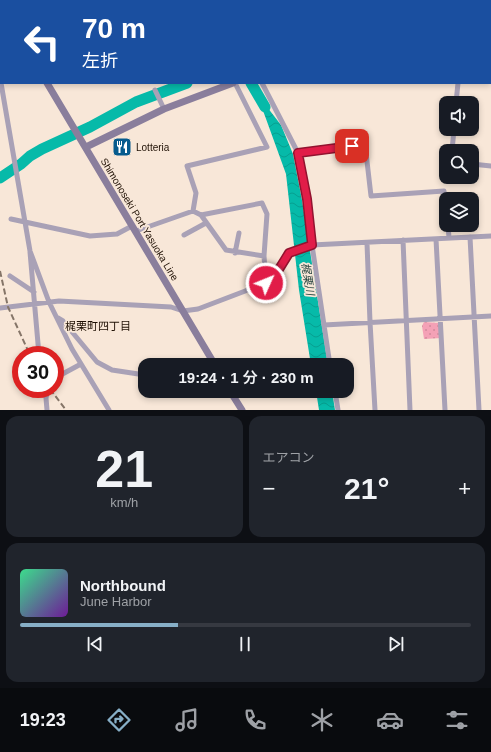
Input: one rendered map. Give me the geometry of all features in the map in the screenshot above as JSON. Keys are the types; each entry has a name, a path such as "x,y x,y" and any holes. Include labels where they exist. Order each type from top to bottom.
{"main road":[{"name":"Shimonoseki Port Yasuoka Line","path":"48,84 211,358"},
{"path":"86,147 164,109 231,84"},
{"path":"234,398 242,410"}],"street":[{"path":"1,84 30,251 38,346"},
{"path":"193,212 196,192 187,166 268,147 235,84"},
{"path":"263,84 298,153 307,199 312,245 329,358"},
{"path":"457,96 458,84"},
{"path":"155,90 164,109"},
{"path":"298,153 365,144 370,196 439,192"},
{"path":"479,165 491,166"},
{"path":"11,218 90,236 117,234 193,212 201,215 262,203 267,214 264,256 266,283"},
{"path":"201,215 226,250 235,253 264,256"},
{"path":"184,236 206,223"},
{"path":"449,232 449,238"},
{"path":"235,253 239,233"},
{"path":"0,306 35,305 50,302 171,307 183,311 198,309 266,283 276,274 289,253 312,245 491,236"},
{"path":"470,237 479,410"},
{"path":"436,239 445,410"},
{"path":"403,240 410,410"},
{"path":"367,243 370,322 376,410"},
{"path":"30,251 57,318 81,364 109,410"},
{"path":"10,276 34,292"},
{"path":"324,325 491,316"},
{"path":"57,318 63,321 97,362 112,370 138,374"},
{"path":"64,373 81,364"},
{"path":"46,398 47,410"},
{"path":"336,398 338,410"}],"shaded area":[{"path":"424,322 439,323 442,338 424,339 422,326"}],"water":[{"path":"257,94 281,125 293,154 302,200 327,358 310,358 299,290 286,174"},
{"path":"317,398 333,398 335,410 319,410"}],"waterway":[{"name":"梶栗川","path":"0,178 42,149 90,127 136,102 184,84"},
{"name":"梶栗川","path":"252,84 265,107"}],"railway":[{"path":"0,271 8,307 26,346"},
{"path":"57,398 66,410"}],"place":[{"name":"Lotteria","path":"122,147"}],"district":[{"name":"梶栗町四丁目","path":"98,326"}],"route":[{"path":"266,283 276,274 288,258 289,253 312,245 307,199 298,153 352,146"}]}
